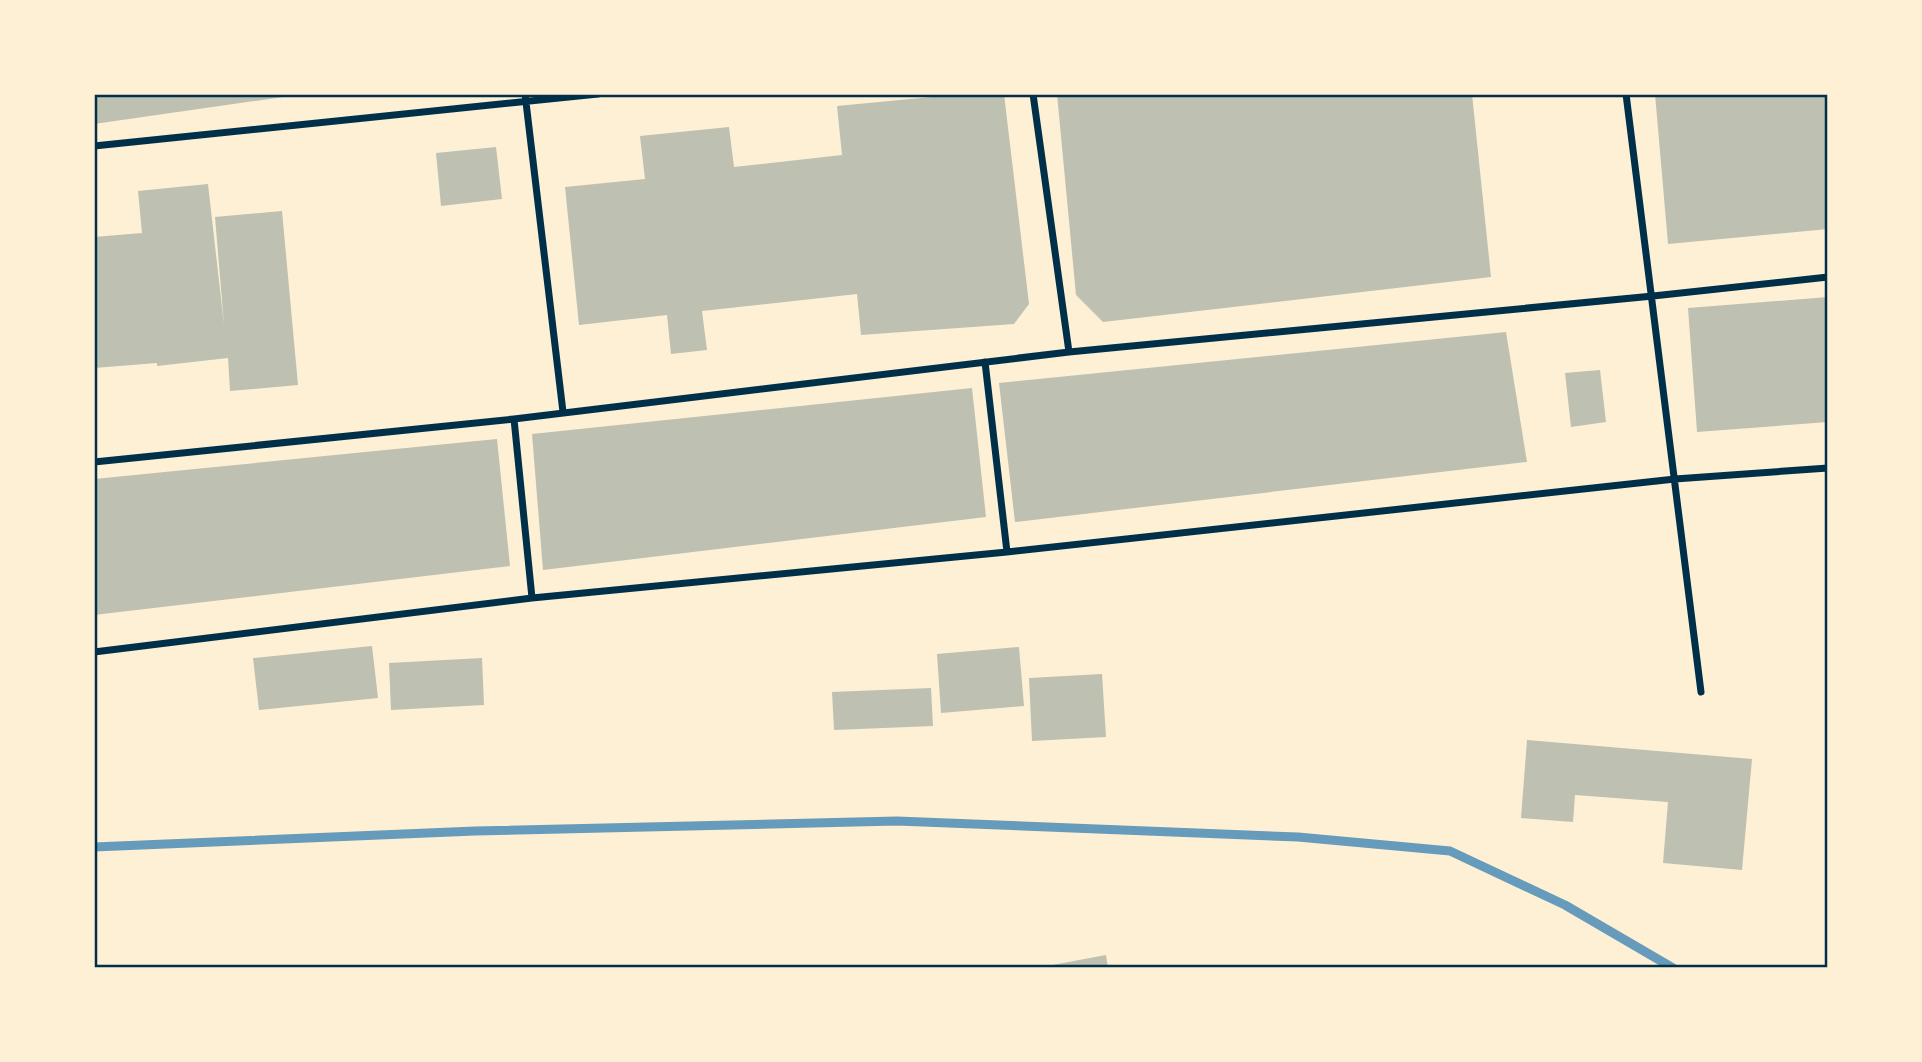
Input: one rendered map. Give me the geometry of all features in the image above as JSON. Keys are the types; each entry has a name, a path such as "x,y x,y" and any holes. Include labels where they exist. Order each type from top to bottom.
{"street":[{"path":"94,146 525,98 598,94"},
{"path":"1033,94 1069,352"},
{"path":"1626,94 1701,692"},
{"path":"525,98 563,412"},
{"path":"94,462 514,419 1069,352 1828,277"},
{"path":"985,362 1007,552"},
{"path":"514,419 532,598"},
{"path":"94,652 532,598 1007,552 1675,480 1828,468"}],"building":[{"path":"94,94 290,94 290,96 94,124"},
{"path":"963,94 1004,94 1029,304 1014,324 861,335 857,294 702,311 707,350 671,354 667,315 579,325 565,187 645,179 640,136 729,127 734,167 842,155 837,106"},
{"path":"1057,94 1472,94 1491,277 1103,322 1076,295"},
{"path":"1655,94 1828,94 1828,229 1668,244"},
{"path":"496,147 502,199 441,206 436,153"},
{"path":"208,184 224,325 215,217 282,211 298,385 230,391 228,358 157,366 157,363 94,368 94,237 142,233 138,191"},
{"path":"1828,297 1828,422 1697,432 1688,308"},
{"path":"1506,332 1527,462 1015,522 999,383"},
{"path":"1600,370 1606,422 1571,427 1565,373"},
{"path":"972,388 986,517 543,570 532,434"},
{"path":"497,439 510,566 94,615 94,479"},
{"path":"372,646 378,698 259,710 253,658"},
{"path":"1019,647 1024,706 941,713 937,654"},
{"path":"482,658 484,705 391,710 389,663"},
{"path":"1102,674 1106,737 1032,741 1029,678"},
{"path":"931,688 933,726 834,730 832,692"},
{"path":"1527,740 1752,759 1742,870 1663,863 1668,802 1575,795 1573,822 1521,818"},
{"path":"1106,955 1108,968 1047,968 1047,966"}],"waterway":[{"path":"94,847 475,831 897,821 1298,837 1450,851 1565,905 1673,968"}]}
